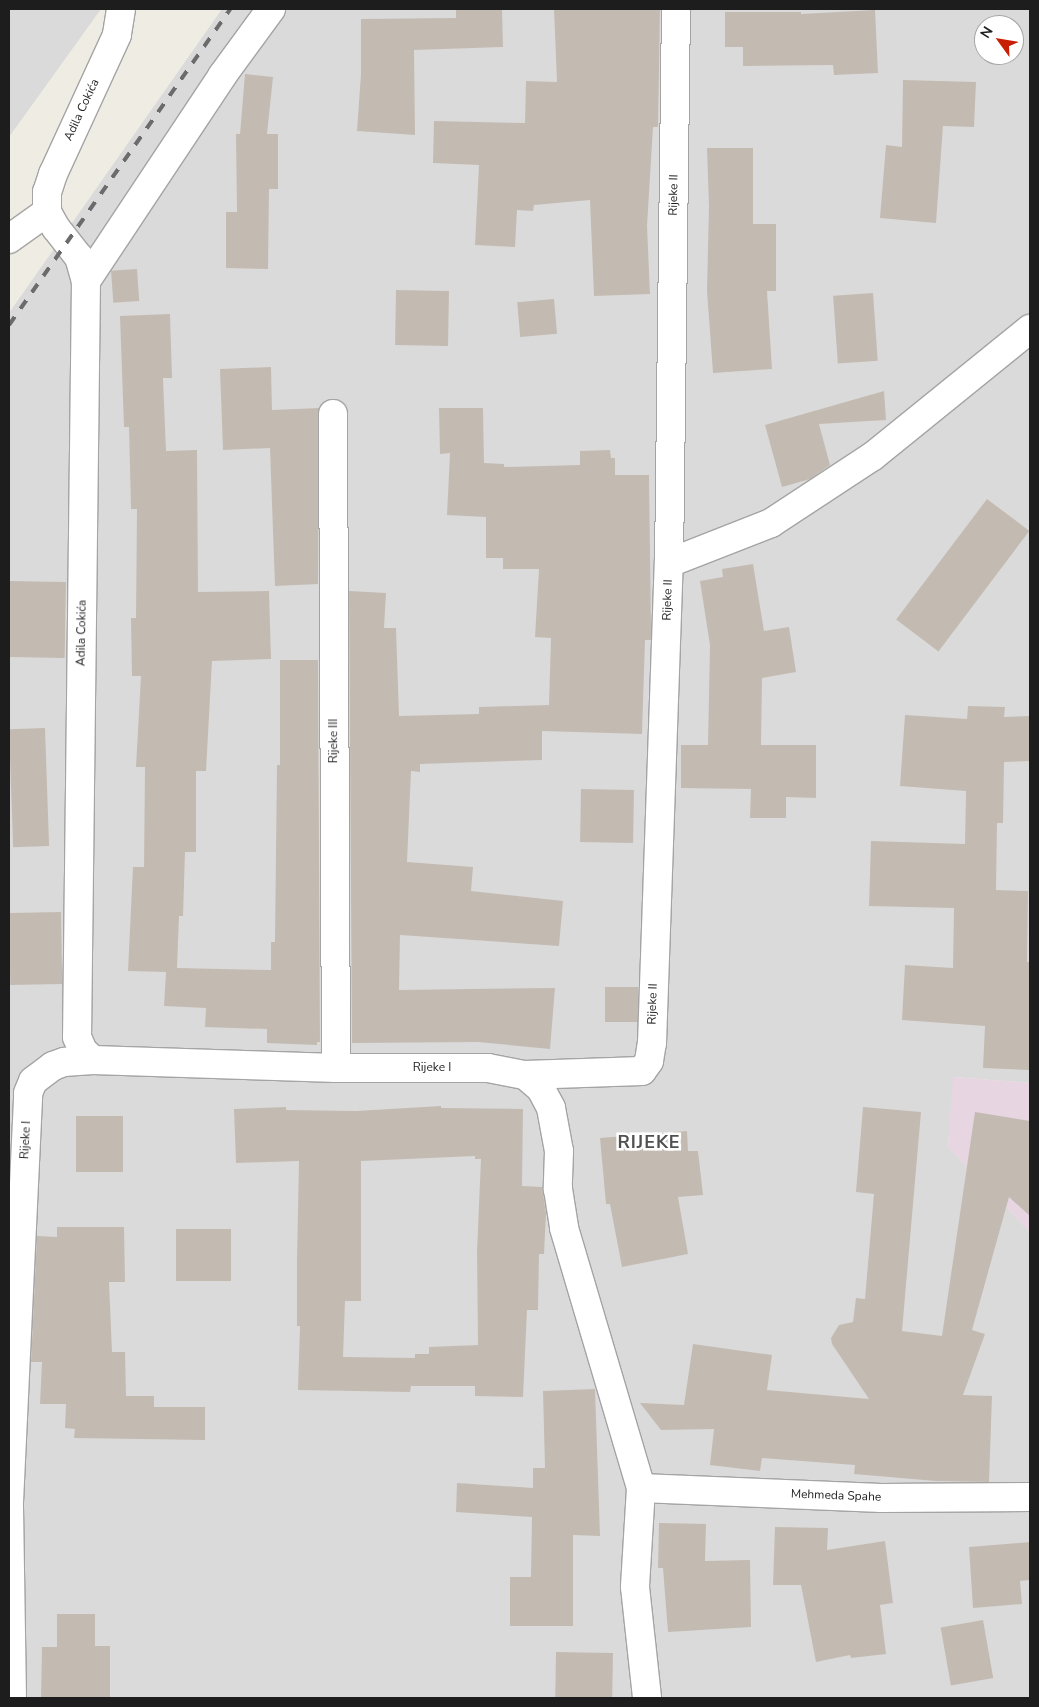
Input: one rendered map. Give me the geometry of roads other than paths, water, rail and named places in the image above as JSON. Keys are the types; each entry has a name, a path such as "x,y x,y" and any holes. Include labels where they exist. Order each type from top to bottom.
{"street":[{"name":"Adila Cokića","path":"93,1060 83,1051 77,1037 86,281 79,257 56,228 47,212 47,192 53,174 117,35 121,9"},
{"path":"86,281 222,76 271,9"},
{"name":"Rijeke II","path":"525,1075 642,1071 649,1061 652,1043 669,563 676,9"},
{"path":"9,239 47,212"},
{"path":"669,563 771,523 873,456 1030,329"},
{"name":"Rijeke III","path":"332,414 336,1068"},
{"name":"Rijeke I","path":"12,1698 10,1502 28,1093 33,1081 53,1066 64,1062 93,1060 336,1068 488,1068 525,1075"},
{"path":"525,1075 541,1089 551,1108 559,1151 558,1189 564,1228 641,1488 635,1587 647,1698"},
{"name":"Mehmeda Spahe","path":"641,1488 882,1498 1030,1497"}],"railway":[{"path":"9,325 230,9"}],"district":[{"name":"RIJEKE","path":"649,1142"}]}
